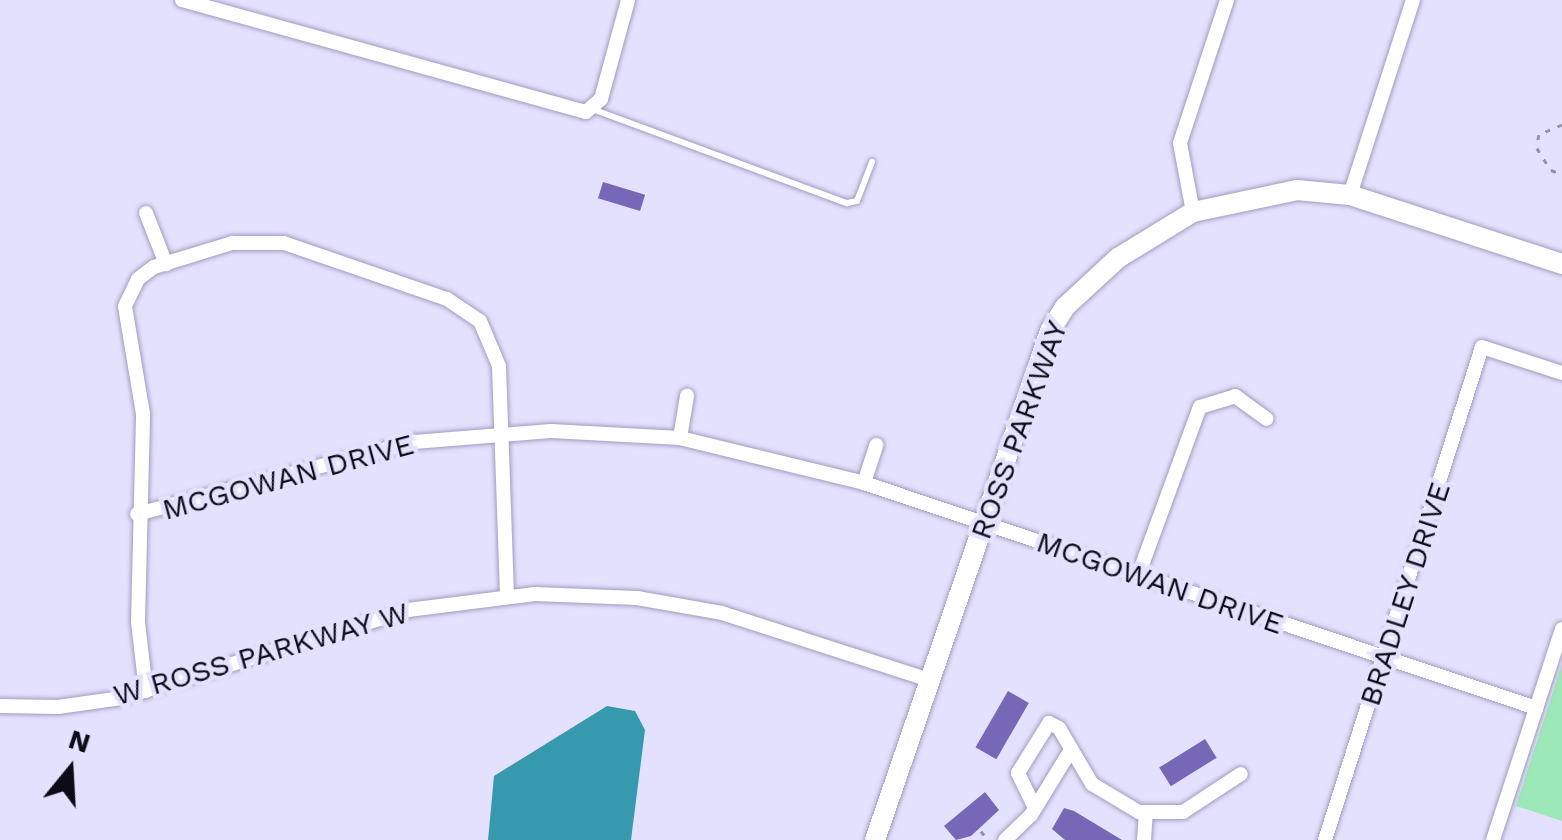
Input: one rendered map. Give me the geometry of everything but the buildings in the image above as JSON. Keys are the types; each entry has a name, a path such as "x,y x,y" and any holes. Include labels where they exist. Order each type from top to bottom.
{"street":[{"path":"182,0 578,111 595,110 628,0"},
{"path":"1193,212 1180,143 1227,0"},
{"path":"1350,195 1412,0"},
{"name":"ROSS PARKWAY","path":"875,840 1056,319 1118,258 1193,212 1272,191 1350,195 1562,264"},
{"path":"146,213 166,264"},
{"path":"146,691 138,514 142,400 124,316 138,279 166,264 261,238 442,298 474,316 494,344 502,434 507,596"},
{"name":"BRADLEY DRIVE","path":"1325,840 1482,347 1562,373"},
{"path":"680,438 687,396"},
{"path":"1138,576 1200,407 1235,396 1267,419"},
{"name":"MCGOWAN DRIVE","path":"138,514 354,454 502,434 582,431 680,438 864,483 1536,708"},
{"path":"864,483 876,444"},
{"name":"W ROSS PARKWAY W","path":"0,706 80,706 146,691 378,617 507,596 598,596 698,608 929,680"},
{"path":"1492,840 1562,629"},
{"path":"1035,808 1018,774 1046,725 1059,728 1069,753 1109,798 1146,813 1183,812 1241,774"},
{"path":"1004,840 1035,808 1069,753"},
{"path":"1144,840 1146,813"}],"lane":[{"path":"595,110 847,203 858,201 872,162"}],"path":[{"path":"1562,125 1539,135 1537,148 1551,170 1562,174"},
{"path":"981,831 988,840"}],"green space":[{"path":"1562,664 1562,821 1516,806"}],"water":[{"path":"607,706 635,711 645,730 631,840 488,840 494,776"}]}
